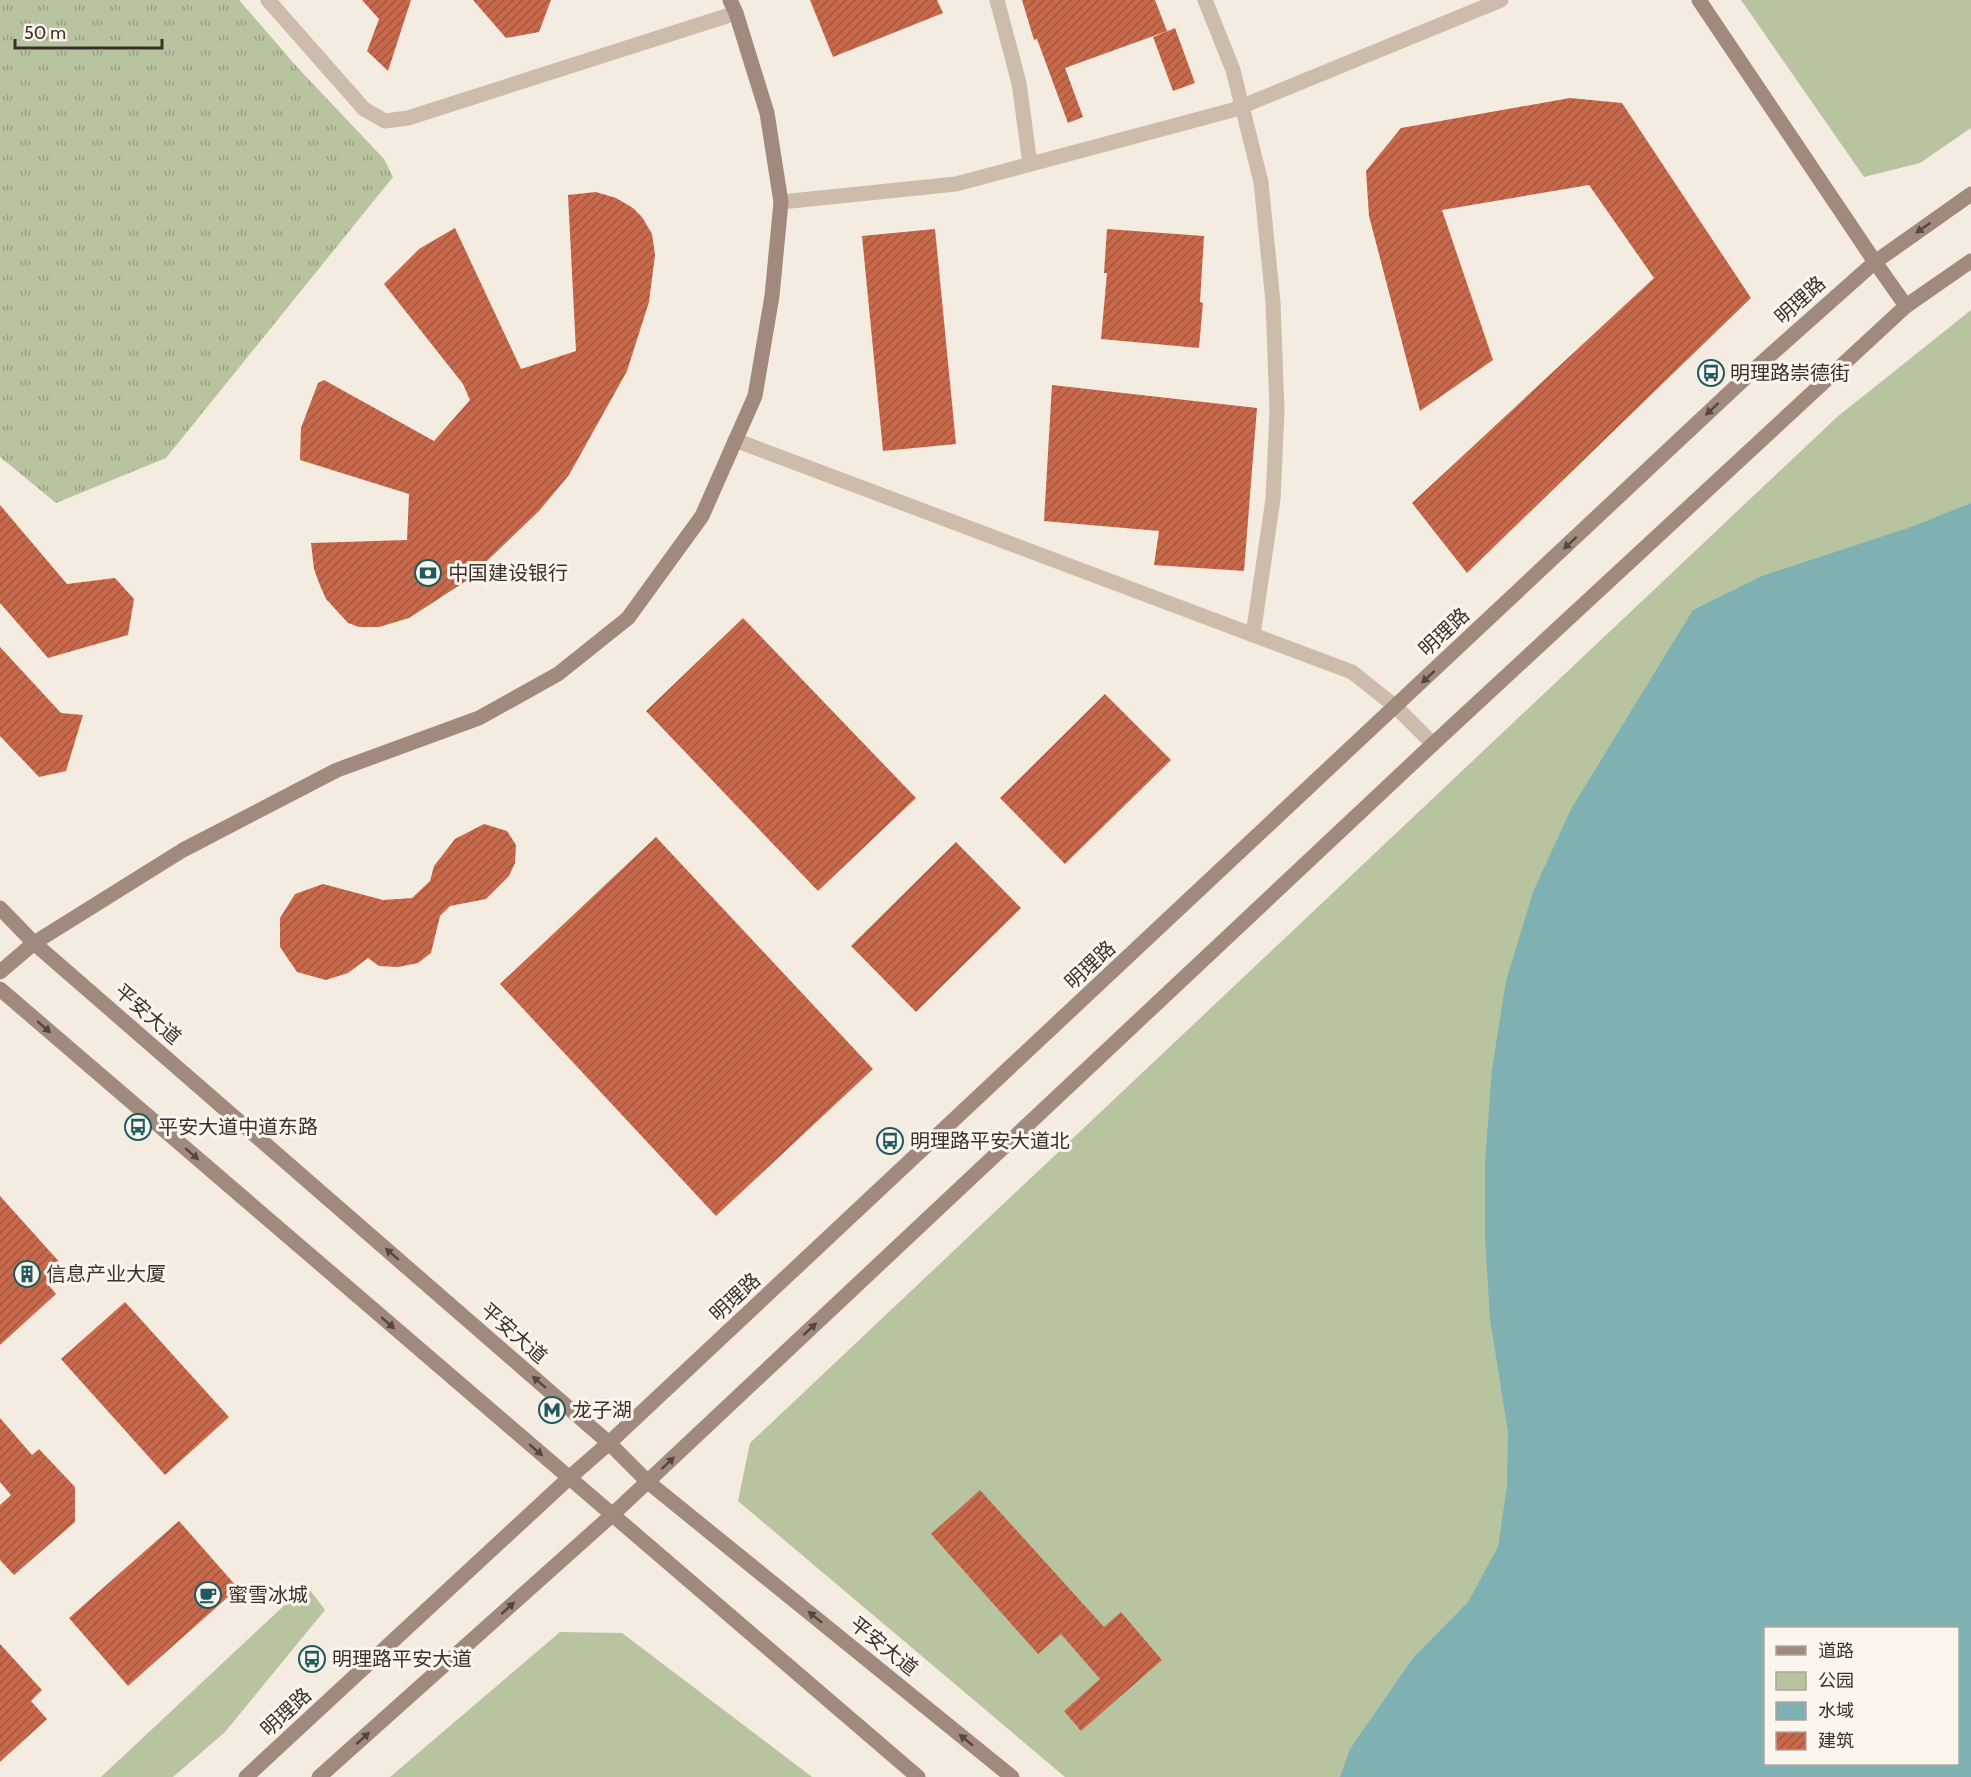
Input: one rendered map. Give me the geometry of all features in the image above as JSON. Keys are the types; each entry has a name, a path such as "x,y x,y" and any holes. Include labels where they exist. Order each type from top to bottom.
{"main road":[{"path":"1700,0 1906,306"},
{"path":"0,972 34,943 183,850 327,775 479,718 558,674 628,618 702,516 756,396 772,296 780,202 767,113 733,7"},
{"name":"明理路","path":"246,1777 568,1478 609,1443 1759,365 1875,262 1971,194"},
{"path":"319,1777 648,1482 1433,744 1906,306 1971,261"},
{"name":"平安大道","path":"0,908 34,943 609,1443 648,1482 1012,1777"},
{"path":"0,989 918,1777"}],"street":[{"path":"268,0 364,109 385,121 408,118 733,7"},
{"path":"997,0 1019,83 1030,164"},
{"path":"1205,0 1233,70 1261,182 1273,303 1277,411 1273,499 1253,635"},
{"path":"780,202 956,184 1242,106 1500,0"},
{"path":"735,440 1352,672 1396,706 1433,744"}],"green space":[{"path":"0,0 239,0 297,67 384,159 393,177 166,458 56,503 0,457"},
{"path":"1741,0 1971,0 1971,128 1920,163 1864,177"},
{"path":"1971,310 1971,1777 1065,1777 738,1501 750,1443 1837,417"},
{"path":"306,1585 325,1610 225,1732 173,1777 101,1777"},
{"path":"560,1632 622,1633 812,1777 390,1777"}],"water":[{"path":"1971,503 1971,1777 1340,1777 1350,1749 1413,1658 1468,1602 1498,1547 1507,1486 1508,1432 1490,1319 1485,1238 1485,1162 1492,1069 1506,981 1533,892 1571,809 1693,610 1762,576 1911,527"}],"building":[{"path":"362,0 411,0 388,71 367,51 379,19"},
{"path":"473,0 551,0 539,32 506,38"},
{"path":"810,0 937,0 943,13 833,57"},
{"path":"1022,0 1155,0 1167,31 1065,68 1083,117 1068,123 1037,39 1034,40"},
{"path":"1175,28 1195,83 1173,91 1153,37"},
{"path":"1570,98 1622,103 1751,298 1467,573 1412,503 1654,278 1589,185 1442,210 1493,360 1420,411 1369,216 1366,171 1401,128"},
{"path":"596,192 616,198 633,208 642,217 652,234 655,255 649,302 627,371 569,475 539,511 466,581 409,618 379,627 359,627 348,623 326,599 314,569 311,543 407,540 409,494 300,460 301,428 318,383 324,380 434,441 470,400 463,384 384,284 419,249 455,228 521,369 576,351 568,195"},
{"path":"935,229 956,444 883,451 862,236"},
{"path":"1107,229 1204,236 1200,302 1203,303 1199,348 1101,339 1107,273 1104,273"},
{"path":"1052,385 1257,408 1244,571 1154,565 1159,531 1044,521"},
{"path":"0,505 67,584 115,578 134,599 128,635 48,658 0,603"},
{"path":"743,618 916,798 818,891 646,711"},
{"path":"0,647 61,713 83,715 66,771 39,777 0,736"},
{"path":"1105,694 1171,760 1065,864 1000,798"},
{"path":"484,824 507,831 516,845 515,863 509,876 486,899 450,906 440,916 431,953 418,963 398,967 379,966 368,958 348,973 326,980 297,972 280,947 280,918 295,894 323,884 383,900 412,898 430,881 434,866 455,839"},
{"path":"656,837 873,1069 716,1216 500,984"},
{"path":"956,842 1021,908 916,1012 851,946"},
{"name":"信息产业大厦","path":"0,1196 63,1266 46,1282 56,1294 0,1345"},
{"path":"125,1302 229,1417 165,1475 61,1359"},
{"path":"0,1418 32,1455 39,1449 75,1487 75,1522 14,1575 0,1560 0,1505 11,1495 0,1482"},
{"path":"980,1490 1104,1627 1121,1612 1162,1660 1081,1731 1064,1711 1100,1679 1061,1634 1038,1654 931,1534"},
{"path":"179,1521 238,1588 128,1686 69,1618"},
{"path":"0,1644 42,1690 31,1701 47,1719 0,1762"}],"place":[{"name":"明理路崇德街","path":"1711,373"},
{"name":"中国建设银行","path":"428,573"},
{"name":"平安大道中道东路","path":"138,1127"},
{"name":"明理路平安大道北","path":"890,1141"},
{"name":"信息产业大厦","path":"27,1274"},
{"name":"龙子湖","path":"552,1410"},
{"name":"蜜雪冰城","path":"208,1595"},
{"name":"明理路平安大道","path":"312,1659"}]}
